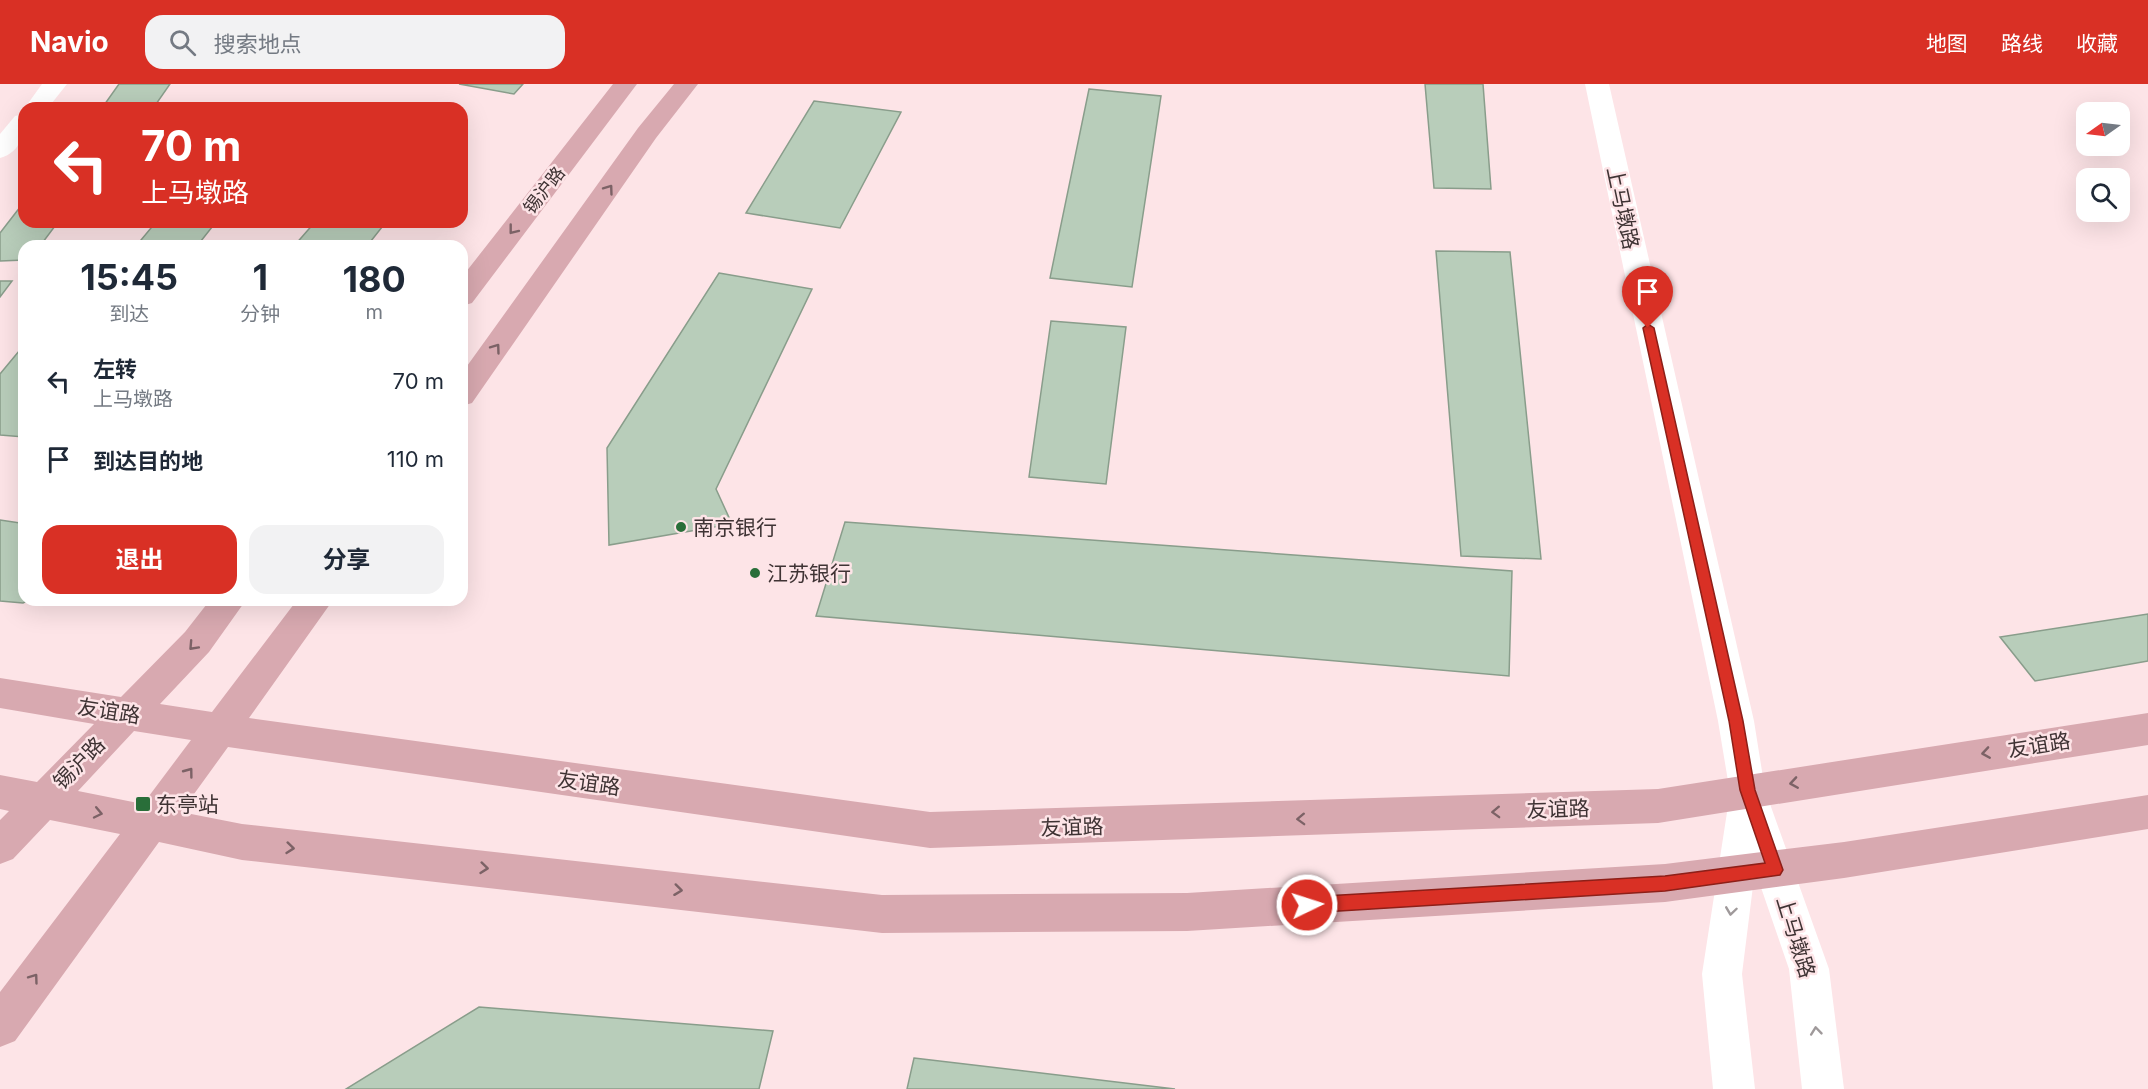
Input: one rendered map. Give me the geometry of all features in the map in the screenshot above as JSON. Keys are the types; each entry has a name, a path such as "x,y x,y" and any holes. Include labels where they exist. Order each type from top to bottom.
{"main road":[{"name":"锡沪路","path":"468,289 625,84"},
{"path":"468,387 647,133 686,84"},
{"name":"锡沪路","path":"0,846 197,642 224,606"},
{"path":"0,1026 312,606"},
{"name":"友谊路","path":"0,693 221,730 930,830 1658,806 1747,790 2148,729"},
{"path":"0,792 242,843 882,914 1188,912 1665,884 1775,870 2148,812"}],"street":[{"path":"40,102 55,84"},
{"name":"上马墩路","path":"1597,84 1736,721 1747,790 1809,969 1823,1089"},
{"path":"0,150 18,128"},
{"name":"上马墩路","path":"1734,1089 1722,975 1747,790"}],"building":[{"path":"119,84 170,84 157,102 106,102"},
{"path":"459,84 523,84 514,94"},
{"path":"1425,84 1483,84 1491,189 1434,188"},
{"path":"1089,89 1161,96 1132,287 1050,278"},
{"path":"814,101 901,112 840,228 746,213"},
{"path":"18,210 18,228 54,228 44,240 18,240 18,260 0,261 0,233"},
{"path":"151,228 211,228 202,240 141,240"},
{"path":"310,228 381,228 372,240 299,240"},
{"path":"1436,251 1510,252 1541,559 1461,556"},
{"path":"719,273 812,289 716,489 732,524 609,545 607,448"},
{"path":"0,281 12,281 0,297"},
{"path":"1051,321 1126,327 1106,484 1029,477"},
{"path":"18,352 18,436 0,435 0,374"},
{"path":"0,520 18,523 18,603 0,601"},
{"path":"845,522 1512,571 1509,676 816,616"},
{"path":"2148,614 2148,661 2035,681 2000,637"},
{"path":"479,1007 773,1031 759,1089 346,1089"},
{"path":"914,1058 1175,1089 907,1089"}],"place":[{"name":"南京银行","path":"681,527"},
{"name":"江苏银行","path":"755,573"},
{"name":"东亭站","path":"143,804"}],"route":[{"path":"1307,905 1665,884 1775,870 1747,790 1736,721 1648,328"}]}
